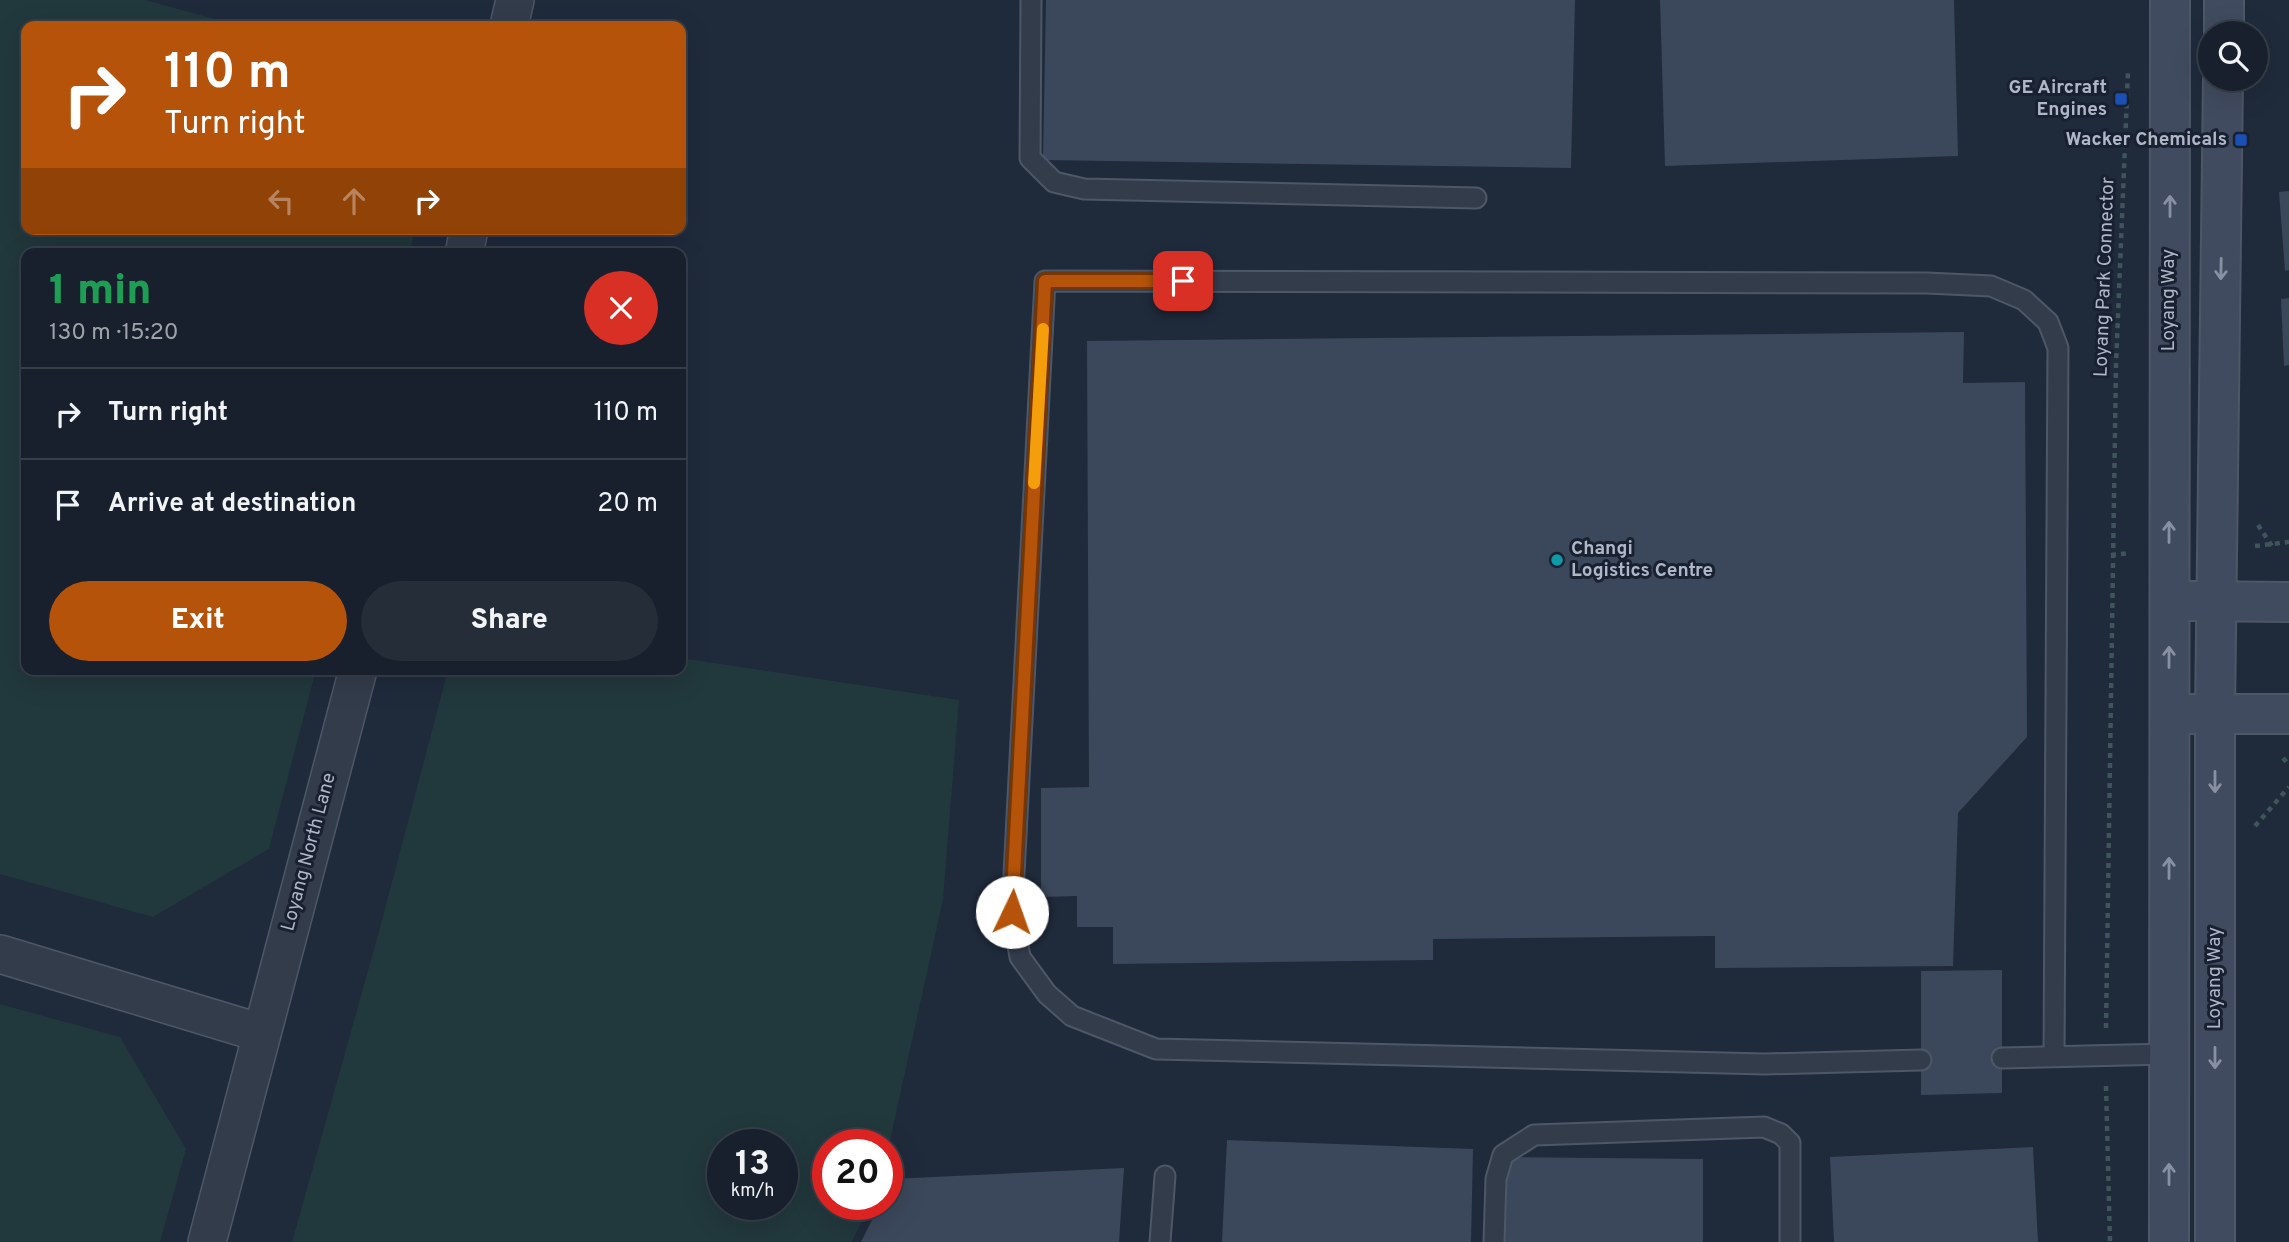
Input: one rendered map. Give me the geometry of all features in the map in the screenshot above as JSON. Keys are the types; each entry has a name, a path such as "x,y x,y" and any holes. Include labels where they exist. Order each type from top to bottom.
{"main road":[{"name":"Loyang Way","path":"2169,1242 2170,0"},
{"path":"2224,0 2224,21"},
{"name":"Loyang Way","path":"2215,1242 2215,713 2223,91"},
{"path":"2170,600 2289,602"},
{"path":"2169,714 2289,714"}],"street":[{"path":"510,21 514,0"},
{"name":"Loyang North Lane","path":"206,1242 357,675"},
{"path":"0,954 261,1033"}],"lane":[{"path":"1031,0 1030,158 1054,182 1084,188 1476,198"},
{"path":"1922,1060 1765,1064 1156,1049 1072,1016 1047,994 1020,957 1012,912 1045,281 1927,283 1990,286 2024,300 2048,322 2058,348 2054,1056"},
{"path":"2002,1058 2169,1054"},
{"path":"1494,1242 1496,1179 1503,1155 1534,1135 1764,1127 1780,1134 1790,1143 1790,1242"},
{"path":"1160,1242 1165,1176"}],"path":[{"name":"Loyang Park Connector","path":"2110,1242 2106,1056 2111,778 2111,555 2128,69"},
{"path":"2272,546 2289,542"},
{"path":"2283,758 2289,765"}],"green space":[{"path":"0,0 145,0 223,21 21,21 21,235 413,235 411,248 21,248 21,675 315,675 269,849 153,917 0,874"},
{"path":"686,659 959,700 943,900 893,1129 812,1129 812,1220 862,1220 852,1242 292,1242 378,935 447,675 686,675"},
{"path":"0,1004 120,1037 186,1149 160,1242 0,1242"}],"building":[{"path":"1046,0 1575,0 1571,168 1043,160"},
{"path":"1660,0 1954,0 1958,156 1665,166"},
{"path":"2289,191 2289,270 2285,271 2279,192"},
{"path":"2289,298 2289,365 2284,366 2281,299"},
{"name":"Changi Logistics Centre","path":"1964,332 1963,383 2025,382 2027,737 1958,813 1953,966 1715,968 1715,936 1433,939 1433,960 1113,964 1113,927 1077,927 1077,896 1041,897 1041,788 1089,787 1087,341"},
{"path":"2002,970 2002,1093 1921,1095 1921,971"},
{"path":"1227,1140 1473,1149 1471,1242 1222,1242"},
{"path":"2033,1147 2038,1242 1834,1242 1830,1157"},
{"path":"1508,1157 1703,1159 1703,1242 1504,1242"},
{"path":"1124,1168 1119,1242 861,1242 872,1220 903,1220 903,1178"}],"slow traffic":[{"path":"1034,483 1043,329"}],"place":[{"name":"GE Aircraft Engines","path":"2121,99"},
{"name":"Wacker Chemicals","path":"2241,140"},
{"name":"Changi Logistics Centre","path":"1557,560"}],"route":[{"path":"1012,912 1045,281 1183,281"}]}
